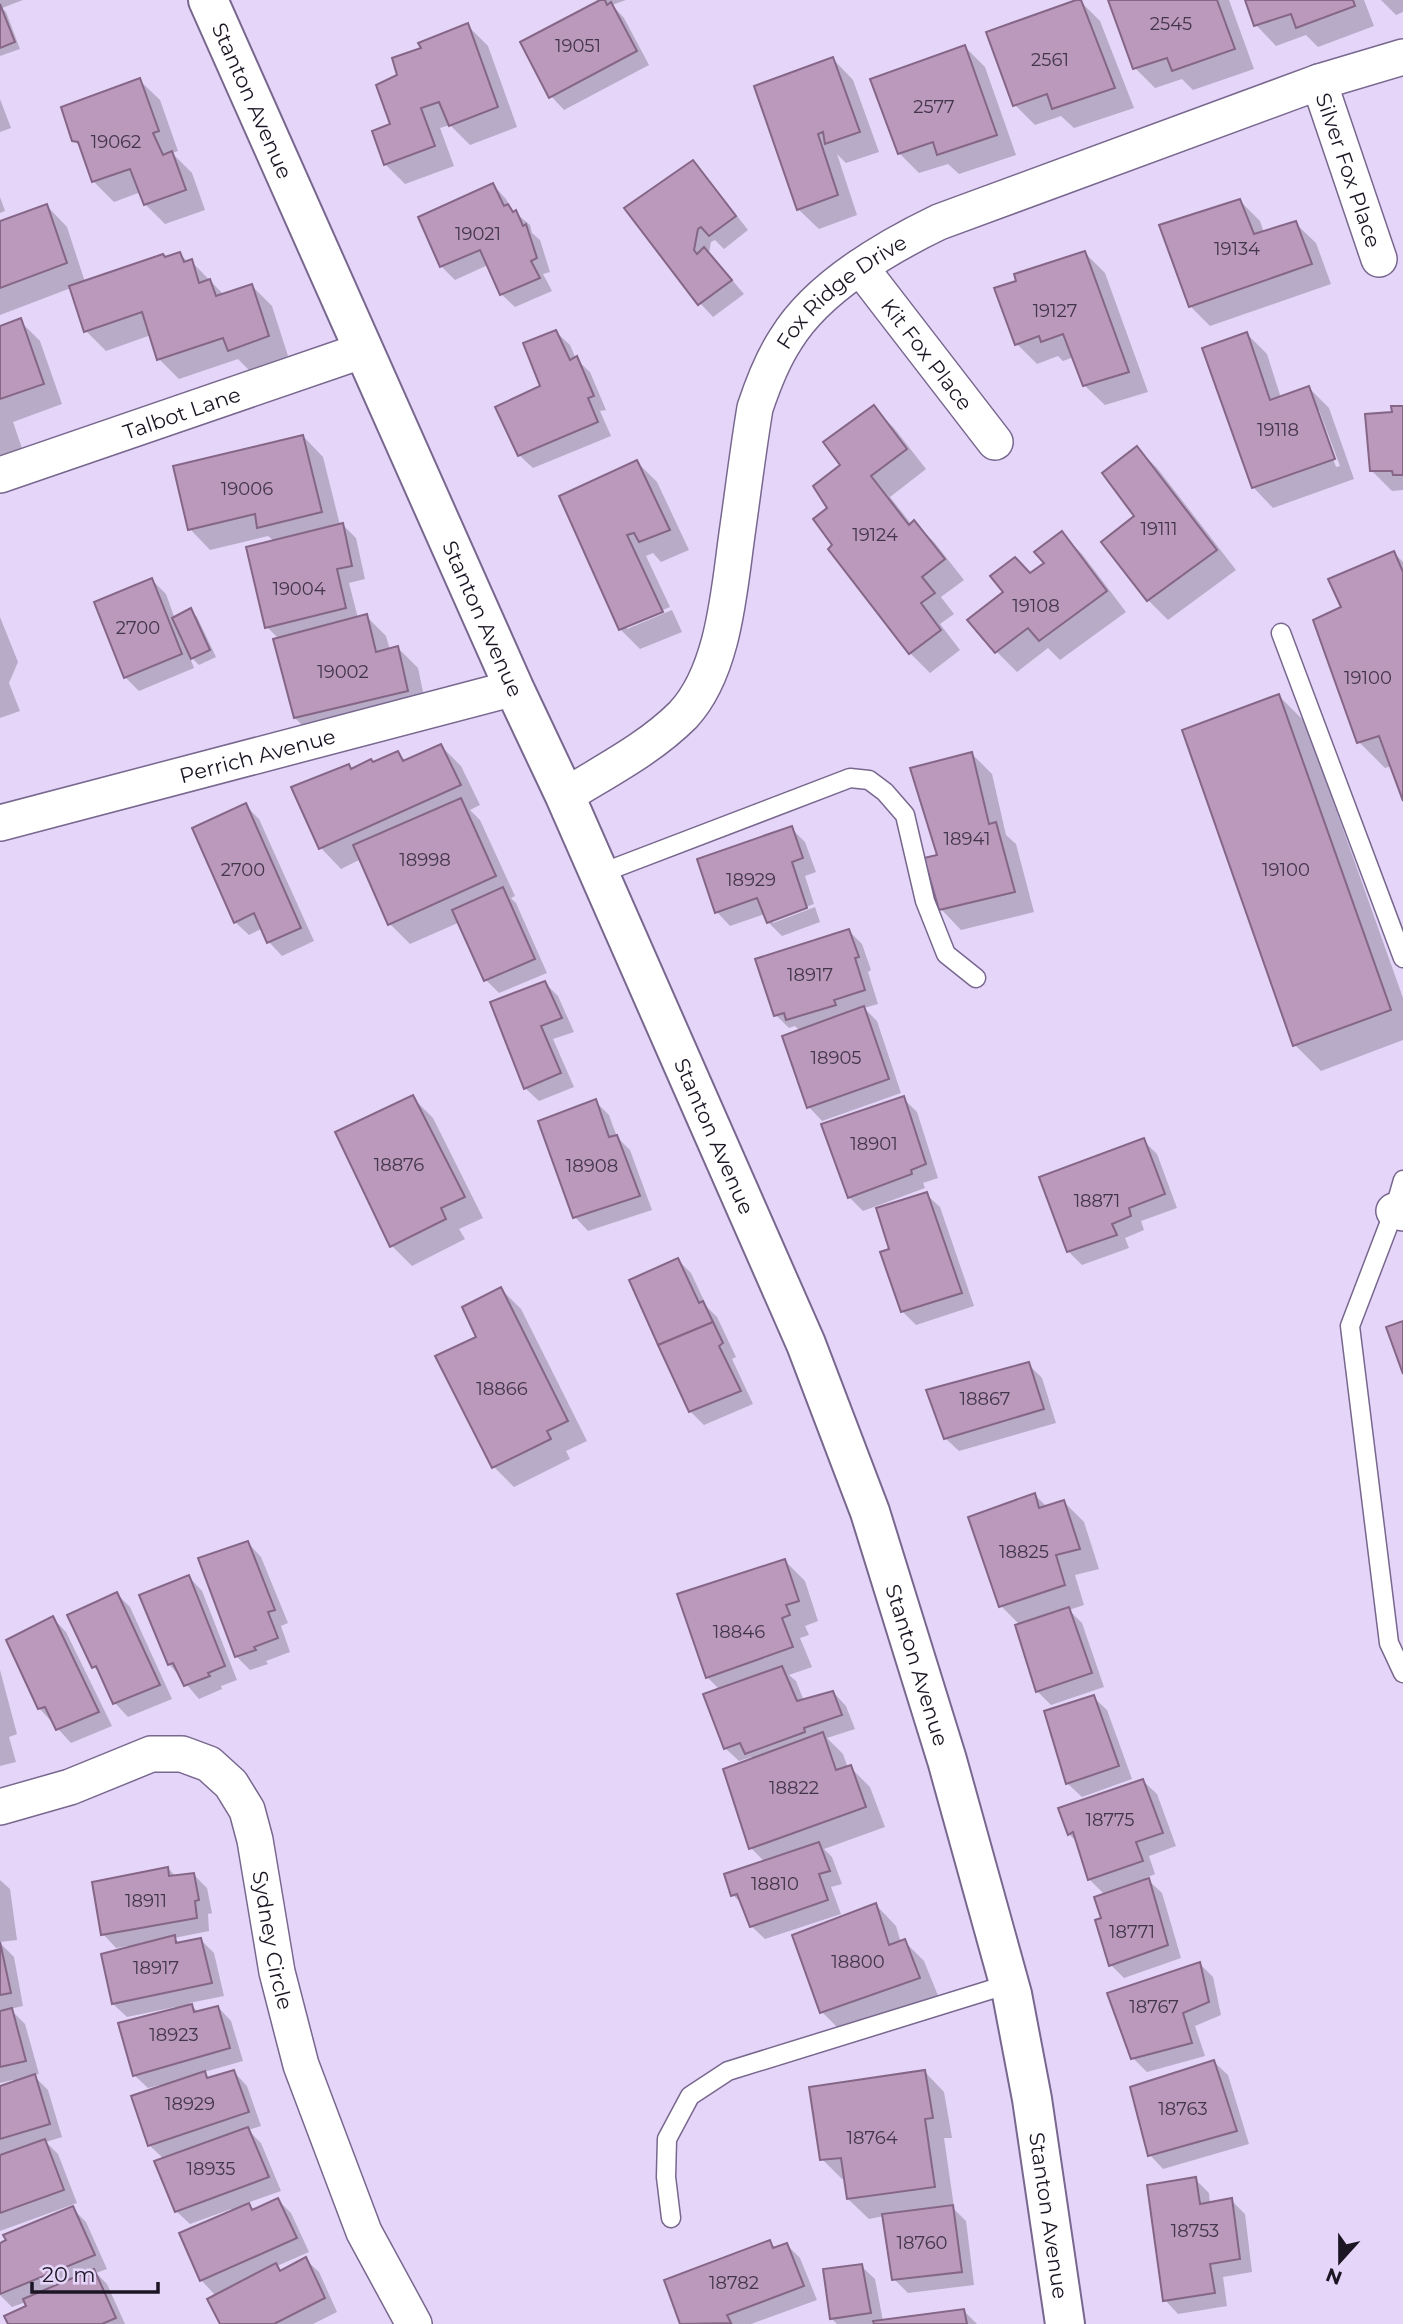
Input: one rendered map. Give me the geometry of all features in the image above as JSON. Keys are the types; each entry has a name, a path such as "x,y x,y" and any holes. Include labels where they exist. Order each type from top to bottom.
{"street":[{"name":"Stanton Avenue","path":"208,0 807,1344 870,1512 947,1760 1009,1984 1032,2099 1065,2324"},
{"name":"Fox Ridge Drive","path":"565,796 632,755 662,733 685,713 702,686 719,648 755,408 765,380 786,338 807,312 860,267 901,241 939,222 1319,82 1403,57"},
{"name":"Silver Fox Place","path":"1319,82 1379,259"},
{"name":"Kit Fox Place","path":"860,267 995,442"},
{"name":"Talbot Lane","path":"0,475 364,350"},
{"name":"Perrich Avenue","path":"0,823 514,688"},
{"name":"Sydney Circle","path":"0,1807 70,1787 151,1755 182,1754 209,1764 230,1784 247,1810 255,1840 277,1972 301,2065 364,2232 414,2324"}],"lane":[{"path":"1281,633 1403,958"},
{"path":"599,874 850,778 869,780 885,792 905,815 925,901 946,954 976,978"},
{"path":"1400,1201 1350,1326 1390,1643 1403,1673"},
{"path":"671,2218 666,2177 667,2138 690,2096 728,2071 1009,1984"}],"building":[{"path":"600,0 605,0 607,5 611,2 637,51 549,98 520,42"},
{"path":"1081,0 1115,88 1052,109 1047,94 1013,106 986,32"},
{"path":"1108,0 1217,0 1235,49 1172,71 1167,58 1133,69"},
{"path":"1245,0 1353,0 1355,6 1296,28 1291,14 1254,26"},
{"path":"0,4 15,42 0,48"},
{"path":"468,23 498,107 449,126 439,102 421,108 435,146 384,165 372,131 390,124 376,85 397,75 392,58 421,48 418,43"},
{"path":"965,45 997,135 937,155 933,142 898,154 870,79"},
{"path":"833,57 860,132 825,144 823,132 818,134 838,195 797,210 754,86"},
{"path":"140,78 159,131 153,133 163,155 172,151 186,190 144,205 130,169 92,182 78,142 72,141 61,107"},
{"path":"693,160 736,216 709,236 701,227 698,229 694,250 697,254 704,247 732,280 698,305 624,208"},
{"path":"493,183 504,206 508,204 513,212 516,210 523,226 526,224 537,258 531,261 540,278 500,295 480,250 440,267 418,217"},
{"path":"1240,199 1254,234 1296,221 1312,264 1189,307 1159,225"},
{"path":"47,204 67,263 0,288 0,221"},
{"path":"1085,251 1129,372 1083,386 1063,334 1041,342 1039,336 1015,345 994,288 1016,281 1014,274"},
{"path":"180,252 184,262 192,259 199,283 210,279 216,296 252,284 269,336 228,351 223,338 157,360 142,312 84,332 69,286 163,254 165,257"},
{"path":"21,318 44,384 0,399 0,326"},
{"path":"556,330 570,360 577,356 594,396 588,398 598,422 518,456 495,407 540,386 523,343"},
{"path":"1247,332 1270,400 1309,386 1335,459 1252,488 1202,348"},
{"path":"874,405 907,449 871,476 909,525 914,520 945,559 922,577 935,593 921,603 941,630 909,654 828,549 832,545 813,519 827,508 813,486 840,465 823,442"},
{"path":"1391,406 1403,406 1403,475 1393,475 1392,471 1370,471 1365,414 1392,412"},
{"path":"303,435 322,512 257,528 255,514 188,530 173,466"},
{"path":"1137,446 1217,550 1147,601 1101,542 1134,516 1102,473"},
{"path":"637,460 670,530 639,542 634,533 627,535 663,612 619,630 559,496"},
{"path":"343,523 352,566 337,569 346,608 265,628 246,547"},
{"path":"1062,531 1107,591 1039,641 1028,628 995,653 967,620 1003,592 990,576 1015,557 1030,573 1044,563 1034,552"},
{"path":"1394,551 1403,572 1403,801 1379,736 1357,743 1313,620 1341,607 1328,579"},
{"path":"152,578 182,654 124,678 94,602"},
{"path":"191,608 210,650 191,659 172,618"},
{"path":"367,614 376,652 398,646 408,691 294,718 273,639"},
{"path":"1279,694 1391,1010 1293,1046 1182,730"},
{"path":"441,744 461,785 319,849 291,787 349,764 351,769 371,759 373,762 398,751 403,761"},
{"path":"972,752 989,824 996,822 1015,892 939,910 924,858 937,855 910,768"},
{"path":"461,798 496,876 388,925 353,845"},
{"path":"246,803 301,928 267,943 254,913 234,923 192,828"},
{"path":"792,826 803,858 792,862 807,908 767,923 757,898 715,913 697,859"},
{"path":"503,887 535,959 484,981 452,910"},
{"path":"849,929 859,957 855,958 865,990 834,1000 836,1005 786,1020 784,1013 774,1016 755,959"},
{"path":"545,981 562,1018 541,1026 561,1073 524,1089 490,1002"},
{"path":"864,1006 889,1079 807,1108 782,1036"},
{"path":"413,1095 465,1197 441,1208 446,1219 390,1247 335,1132"},
{"path":"904,1096 926,1164 911,1170 912,1174 848,1198 821,1124"},
{"path":"596,1099 609,1137 617,1135 640,1196 573,1218 538,1121"},
{"path":"1144,1138 1165,1194 1129,1208 1131,1216 1112,1224 1117,1235 1067,1252 1039,1177"},
{"path":"927,1192 962,1293 901,1312 880,1252 889,1249 876,1208"},
{"path":"678,1258 699,1303 703,1301 713,1322 658,1345 629,1280"},
{"path":"501,1287 568,1421 547,1431 551,1439 492,1468 435,1356 476,1337 462,1307"},
{"path":"1403,1321 1403,1374 1386,1327"},
{"path":"713,1322 723,1343 719,1346 741,1391 689,1412 658,1345"},
{"path":"1029,1362 1044,1409 944,1439 926,1390"},
{"path":"1035,1493 1039,1508 1064,1500 1080,1549 1056,1555 1065,1585 999,1607 968,1517"},
{"path":"248,1541 275,1610 268,1612 278,1638 235,1657 198,1558"},
{"path":"785,1559 799,1601 786,1605 790,1615 782,1618 793,1647 706,1678 677,1594"},
{"path":"189,1575 225,1666 208,1673 210,1676 184,1686 173,1663 168,1665 139,1595"},
{"path":"117,1592 160,1685 113,1704 96,1666 92,1668 67,1615"},
{"path":"1069,1607 1092,1673 1036,1692 1015,1625"},
{"path":"53,1616 99,1712 56,1730 45,1707 38,1709 6,1640"},
{"path":"782,1666 797,1701 833,1691 842,1715 804,1728 805,1732 745,1754 740,1743 724,1749 703,1694"},
{"path":"1094,1695 1119,1766 1066,1784 1044,1711"},
{"path":"823,1732 836,1770 851,1765 866,1807 749,1849 723,1769"},
{"path":"1143,1779 1163,1833 1136,1842 1143,1861 1088,1880 1073,1832 1068,1835 1058,1808"},
{"path":"819,1842 830,1871 819,1874 828,1900 750,1927 737,1894 731,1896 724,1874"},
{"path":"168,1867 169,1876 194,1873 199,1900 195,1901 197,1918 101,1935 92,1882"},
{"path":"1149,1878 1168,1945 1109,1966 1095,1920 1101,1918 1094,1897"},
{"path":"876,1903 889,1945 905,1939 920,1978 820,2013 792,1935"},
{"path":"175,1935 176,1943 201,1938 212,1983 112,2004 101,1954"},
{"path":"0,1942 11,1993 0,1995"},
{"path":"1200,1962 1209,2002 1183,2013 1192,2043 1131,2059 1107,1993"},
{"path":"192,2004 194,2012 218,2006 230,2048 133,2076 118,2023"},
{"path":"12,2008 26,2061 0,2067 0,2011"},
{"path":"1214,2060 1237,2131 1148,2156 1130,2087"},
{"path":"234,2070 249,2112 148,2146 131,2096 205,2071 207,2078"},
{"path":"925,2070 933,2118 925,2119 935,2187 847,2199 841,2158 820,2160 809,2087"},
{"path":"35,2074 50,2124 0,2139 0,2086"},
{"path":"248,2127 269,2177 175,2212 154,2161"},
{"path":"45,2139 64,2190 0,2213 0,2155"},
{"path":"1196,2177 1200,2204 1232,2198 1240,2259 1210,2264 1215,2293 1163,2301 1147,2185"},
{"path":"278,2198 297,2238 200,2281 179,2233 249,2203 252,2210"},
{"path":"953,2205 962,2272 892,2280 882,2214"},
{"path":"73,2206 95,2255 0,2294 0,2243 6,2240 3,2235"},
{"path":"770,2240 773,2248 787,2243 804,2286 727,2315 731,2323 680,2324 664,2280"},
{"path":"306,2257 325,2298 274,2324 220,2324 207,2299 276,2263 280,2271"},
{"path":"862,2264 871,2313 830,2319 823,2269"},
{"path":"94,2269 116,2318 102,2324 8,2324 4,2316 26,2306 23,2299"},
{"path":"964,2309 967,2324 874,2324 873,2321"}]}
